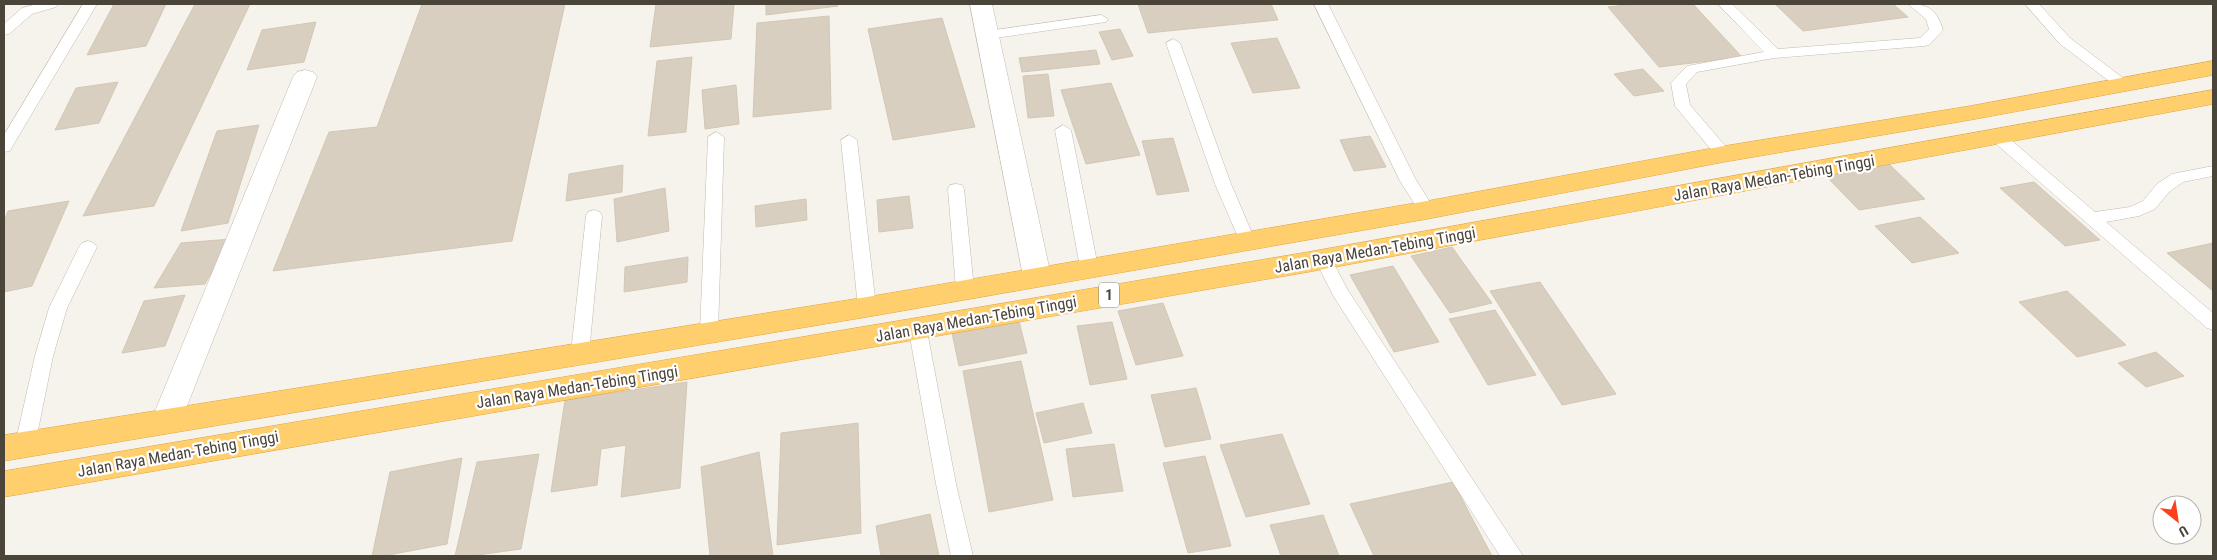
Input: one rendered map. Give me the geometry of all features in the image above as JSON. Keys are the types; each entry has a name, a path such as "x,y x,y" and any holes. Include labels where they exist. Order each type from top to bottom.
{"highway":[{"name":"Jalan Raya Medan-Tebing Tinggi","path":"15,447 867,307 1037,276 1427,210 1724,154 1970,113 2213,68"},
{"name":"Jalan Raya Medan-Tebing Tinggi","path":"4,484 820,345 918,331 1045,306 1324,260 1999,138 2213,97"}],"street":[{"path":"981,4 1037,276"},
{"path":"166,421 305,77"}],"lane":[{"path":"4,31 27,11 51,4"},
{"path":"4,147 90,4"},
{"path":"1321,4 1408,181 1427,210"},
{"path":"1725,4 1774,54"},
{"path":"1724,154 1683,106 1678,83 1692,69 1774,54 1924,42 1936,30 1932,17 1915,4"},
{"path":"2032,4 2065,41 2122,84"},
{"path":"988,35 1101,19"},
{"path":"1173,43 1223,184 1247,240"},
{"path":"1063,130 1089,267"},
{"path":"709,332 716,137"},
{"path":"1999,138 2213,324"},
{"path":"849,140 867,307"},
{"path":"2092,218 2133,212 2149,205 2162,188 2178,178 2213,171"},
{"path":"956,189 965,289"},
{"path":"580,353 594,216"},
{"path":"15,447 58,308 88,247"},
{"path":"1324,260 1340,292 1512,556"},
{"path":"918,331 946,484 962,556"}],"building":[{"path":"114,4 166,4 146,46 87,55"},
{"path":"195,4 250,4 154,206 83,216"},
{"path":"422,4 565,4 512,241 273,271 329,132 377,127"},
{"path":"656,4 734,4 731,39 650,47"},
{"path":"766,4 837,4 838,6 766,15"},
{"path":"1138,4 1271,4 1278,20 1148,33"},
{"path":"1634,4 1693,4 1742,57 1659,67 1608,7"},
{"path":"1775,4 1893,4 1908,17 1803,31"},
{"path":"829,16 831,109 753,117 757,23"},
{"path":"942,18 975,127 893,140 868,29"},
{"path":"316,22 304,62 247,70 262,30"},
{"path":"1120,29 1133,56 1112,60 1099,32"},
{"path":"1277,38 1300,88 1253,93 1231,43"},
{"path":"1096,50 1100,64 1022,72 1019,58"},
{"path":"692,57 686,132 648,136 657,61"},
{"path":"1643,69 1664,91 1634,96 1614,74"},
{"path":"1048,74 1054,116 1028,118 1023,76"},
{"path":"118,82 99,123 55,130 76,88"},
{"path":"1111,83 1140,155 1086,164 1061,90"},
{"path":"736,85 739,124 705,129 702,90"},
{"path":"259,125 228,223 181,231 217,131"},
{"path":"1370,136 1386,167 1354,171 1340,140"},
{"path":"1173,138 1189,191 1157,195 1142,141"},
{"path":"1888,163 1925,199 1859,210 1824,174"},
{"path":"623,165 622,192 566,201 569,174"},
{"path":"2034,182 2100,240 2065,246 2000,188"},
{"path":"665,188 669,231 617,242 614,199"},
{"path":"909,196 913,228 879,232 877,200"},
{"path":"806,199 807,220 756,227 755,206"},
{"path":"69,201 32,286 4,292 4,221 8,211"},
{"path":"1920,217 1959,253 1912,263 1875,226"},
{"path":"231,239 205,284 154,288 181,243"},
{"path":"2213,243 2213,291 2167,253"},
{"path":"1452,247 1492,303 1450,313 1411,256"},
{"path":"688,257 687,282 624,292 625,267"},
{"path":"1393,266 1439,342 1394,352 1350,275"},
{"path":"1540,282 1616,394 1562,405 1490,291"},
{"path":"2067,291 2126,345 2077,357 2019,302"},
{"path":"185,295 165,346 122,353 144,301"},
{"path":"1163,303 1183,356 1136,365 1118,311"},
{"path":"1495,310 1536,375 1488,385 1449,319"},
{"path":"1019,321 1027,353 959,366 952,333"},
{"path":"1112,322 1127,379 1090,385 1077,326"},
{"path":"2156,352 2184,376 2146,387 2118,363"},
{"path":"1021,361 1053,500 989,512 963,371"},
{"path":"687,382 680,488 621,497 626,445 601,449 597,485 551,492 565,400"},
{"path":"1196,388 1211,439 1165,447 1151,395"},
{"path":"1083,403 1092,433 1044,443 1036,413"},
{"path":"858,423 861,533 777,545 781,433"},
{"path":"1282,434 1310,504 1246,517 1220,445"},
{"path":"1114,444 1123,491 1073,497 1066,449"},
{"path":"759,452 773,556 710,556 701,467"},
{"path":"539,454 521,549 471,556 455,556 477,462"},
{"path":"1205,456 1231,546 1188,553 1163,463"},
{"path":"462,458 447,544 383,556 372,556 390,472"},
{"path":"1453,482 1492,556 1374,556 1350,504"},
{"path":"930,514 939,556 881,556 876,526"},
{"path":"1323,515 1339,556 1281,556 1270,525"}]}
